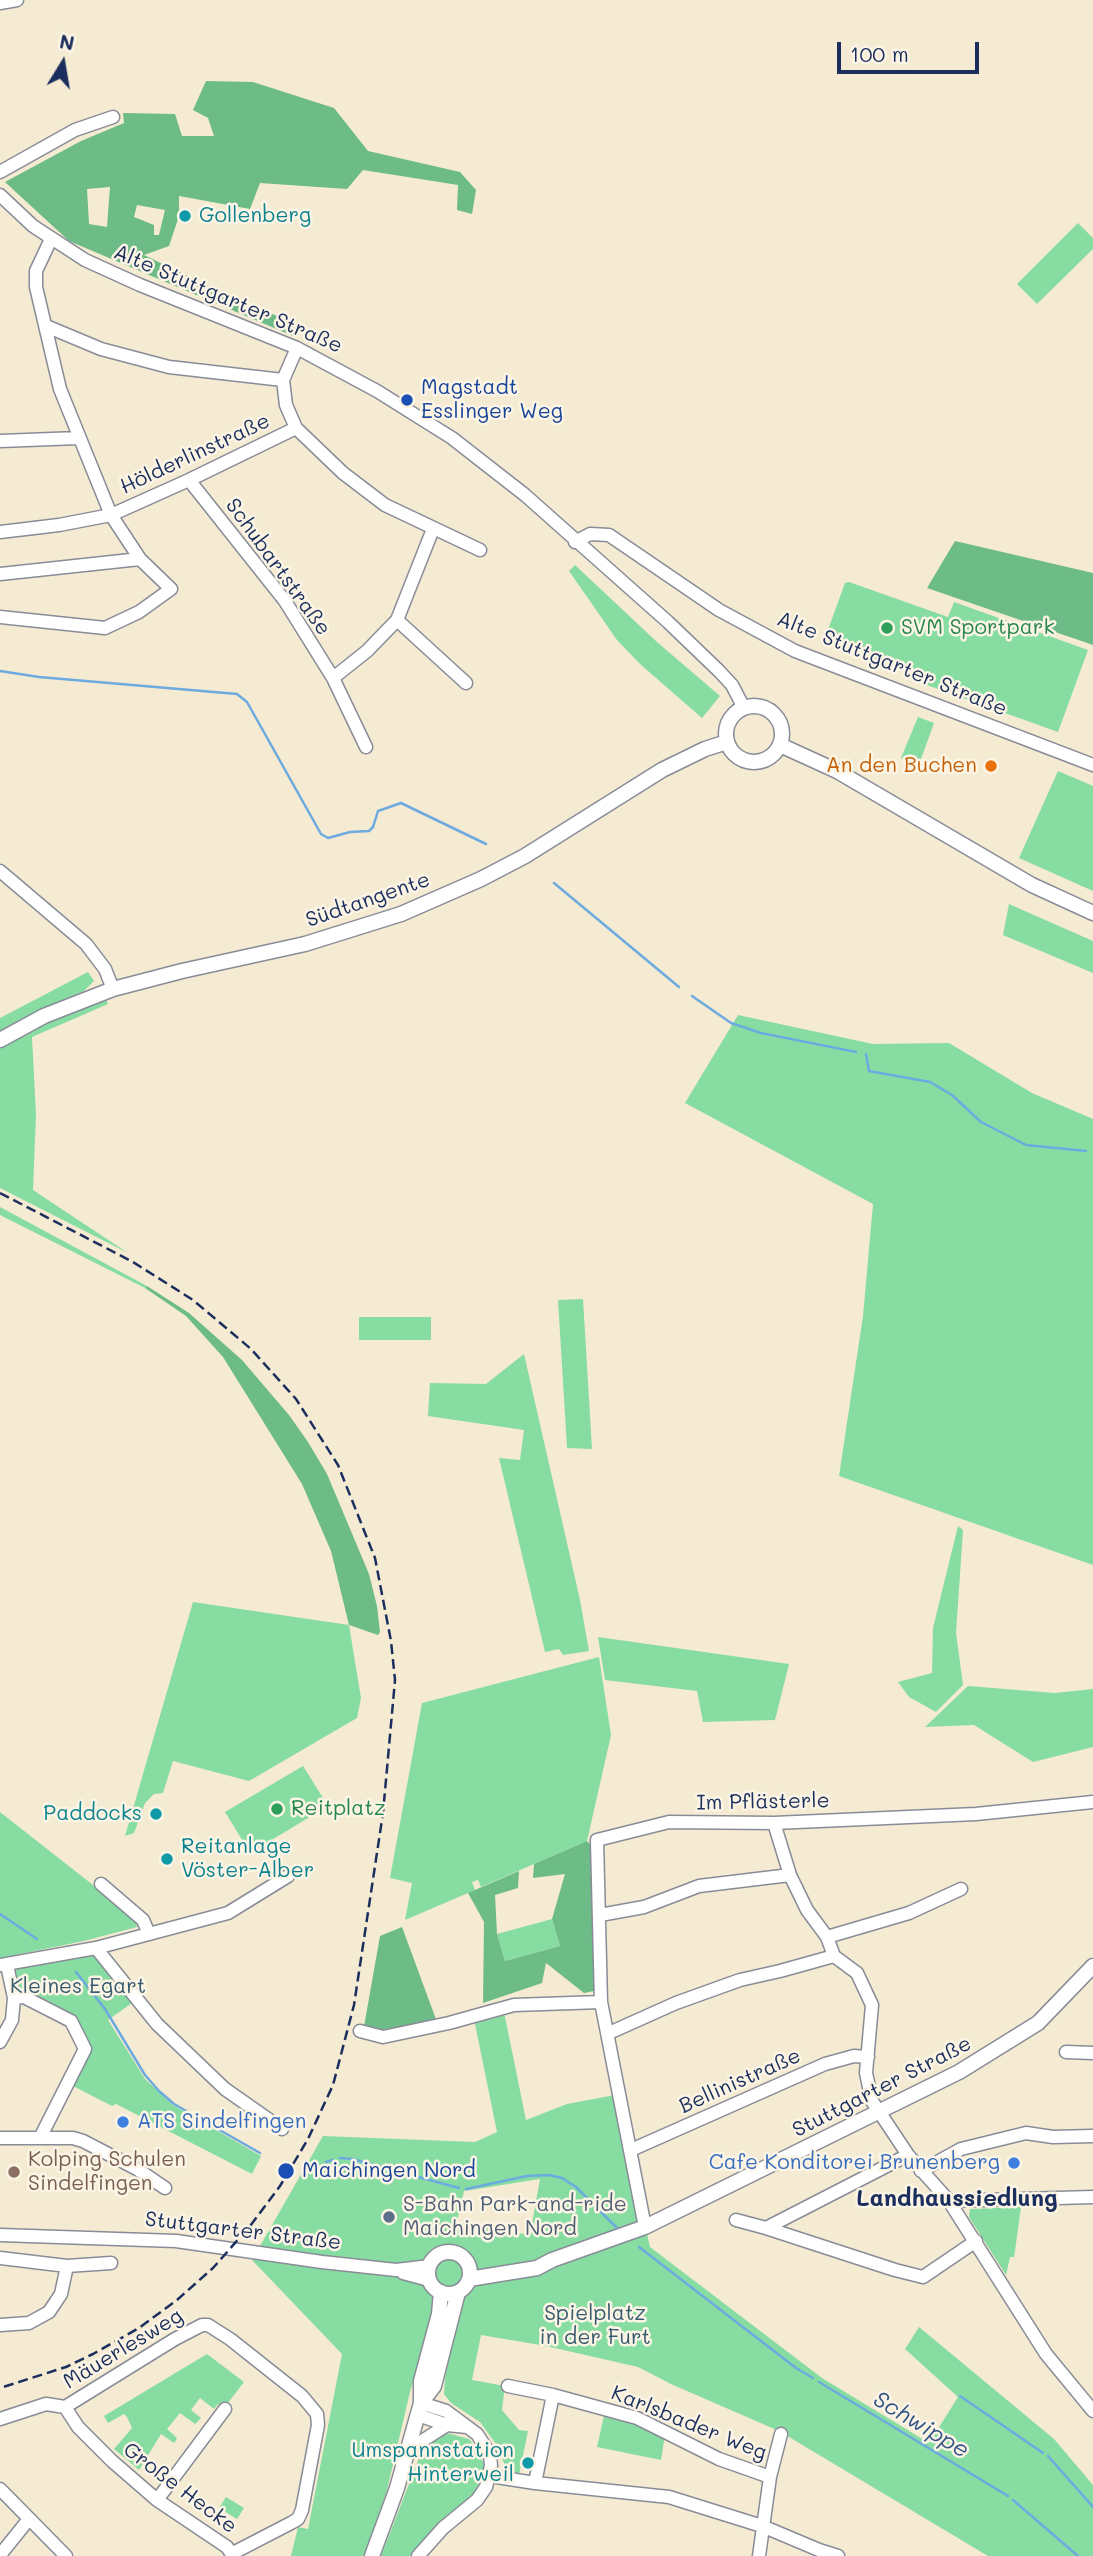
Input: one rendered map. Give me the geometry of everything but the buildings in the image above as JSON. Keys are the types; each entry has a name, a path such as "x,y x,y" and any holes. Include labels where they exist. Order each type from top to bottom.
{"main road":[{"path":"762,707 777,718 782,736 780,745 769,758 753,762 737,756 727,742 727,726 731,718 744,708 762,707"},
{"name":"Südtangente","path":"0,1040 44,1016 113,989 305,944 401,914 481,879 525,856 662,770 727,742"},
{"path":"780,745 837,771 1032,885 1093,913"},
{"name":"Stuttgarter Straße","path":"469,2272 478,2267 536,2259 552,2260 645,2227 959,2072 1025,2032 1051,2011 1093,1966"},
{"path":"420,2409 434,2386 458,2292 469,2272 459,2255 450,2253 436,2258 430,2273 434,2287 441,2292 458,2292"},
{"path":"372,2556 420,2409 421,2381 439,2314 441,2292"}],"street":[{"path":"0,3 16,0"},
{"path":"0,172 75,130 113,117"},
{"name":"Alte Stuttgarter Straße","path":"0,195 51,239 110,272 297,348 377,391 452,438 525,495 719,671 732,685 744,708"},
{"path":"0,617 105,628 139,612 171,589 140,559 111,515 60,389 36,288 36,271 51,239"},
{"path":"46,326 102,349 169,367 283,380"},
{"path":"297,348 283,380 286,405 296,428 343,473 385,505 480,550"},
{"name":"Hölderlinstraße","path":"0,532 111,515 296,428"},
{"path":"0,441 78,438"},
{"name":"Schubartstraße","path":"189,480 285,601 333,678 366,747"},
{"path":"333,678 367,651 397,620 433,529"},
{"name":"Alte Stuttgarter Straße","path":"575,542 590,534 609,535 719,610 795,651 1093,765"},
{"path":"0,574 140,559"},
{"path":"397,620 466,683"},
{"path":"1,873 86,944 105,969 113,989"},
{"name":"Im Pflästerle","path":"645,2227 601,2002 597,1840 669,1822 774,1824 976,1814 1093,1802"},
{"path":"774,1824 790,1875 807,1910 827,1937 834,1956 858,1973 872,2005 866,2073 869,2094 908,2155 949,2201 1046,2354 1093,2412"},
{"path":"600,1915 644,1906 699,1886 790,1875"},
{"path":"0,2042 12,2020 14,1998 3,1965 96,1948 228,1913 288,1876"},
{"path":"100,1884 143,1920 149,1934"},
{"path":"827,1937 909,1913 961,1889"},
{"path":"96,1948 157,2024 225,2089 282,2129"},
{"path":"609,2034 676,2003 740,1980 834,1956"},
{"path":"14,1998 24,1997 71,2021 85,2049 41,2134 42,2138"},
{"path":"360,2031 383,2037 449,2023 514,2004 601,2002"},
{"path":"1066,2052 1093,2053"},
{"name":"Bellinistraße","path":"631,2150 825,2064 854,2056 868,2057"},
{"path":"921,2171 961,2149 1026,2133 1053,2137 1093,2136"},
{"path":"0,2138 73,2138 83,2141 137,2169 165,2188"},
{"path":"766,2228 908,2155"},
{"path":"949,2201 1093,2197"},
{"path":"736,2220 923,2277 976,2241"},
{"name":"Stuttgarter Straße","path":"0,2235 176,2241 322,2262 430,2273"},
{"path":"0,2258 67,2266 111,2263"},
{"path":"0,2325 29,2323 49,2312 61,2294 67,2266"},
{"name":"Mäuerlesweg","path":"65,2407 202,2325 208,2325 230,2339 302,2396 317,2414 318,2421 302,2510 298,2519 233,2554"},
{"name":"Karlsbader Weg","path":"508,2386 637,2418 719,2459 770,2477"},
{"path":"535,2483 553,2395"},
{"path":"0,2419 46,2404 65,2407"},
{"name":"Große Hecke","path":"65,2407 78,2427 158,2500 233,2554"},
{"path":"158,2500 225,2409"},
{"path":"420,2409 447,2425 468,2427"},
{"path":"418,2556 443,2528 477,2500 490,2476 490,2454 477,2434 446,2411 420,2409"},
{"path":"408,2450 447,2425"},
{"name":"Karlsbader Weg","path":"759,2556 770,2477 781,2434"},
{"path":"490,2476 668,2497 762,2526 838,2556"},
{"path":"0,2489 65,2556"},
{"path":"0,2555 29,2519"}],"green space":[{"path":"206,81 253,82 334,108 368,151 460,172 476,190 472,214 457,210 458,185 363,170 347,189 260,183 250,209 179,196 179,216 169,246 144,255 242,302 295,323 293,336 69,241 5,182 81,141 124,123 123,113 175,114 182,136 214,136 208,118 193,110","holes":["110,187 107,227 89,224 87,189","137,205 165,210 159,235 154,235 154,225 134,217"]},
{"path":"1078,223 1093,238 1093,249 1037,304 1017,284"},
{"path":"955,541 1093,573 1093,645 927,588"},
{"path":"575,565 657,642 720,696 702,718 640,664 617,640 569,571"},
{"path":"849,582 948,617 954,602 1088,650 1058,732 924,684 926,676 828,642 825,638 845,583"},
{"path":"918,717 934,723 917,770 901,758"},
{"path":"1058,771 1093,786 1093,891 1019,858"},
{"path":"1009,904 1093,941 1093,973 1003,935"},
{"path":"88,972 94,981 84,991 36,1012 0,1033 0,1018"},
{"path":"106,1000 108,1004 32,1037 36,1115 33,1190 128,1253 0,1188 0,1046 36,1027"},
{"path":"738,1015 873,1044 949,1043 1032,1093 1093,1119 1093,1565 839,1476 863,1316 873,1204 685,1103"},
{"path":"0,1207 147,1286 145,1288 0,1215"},
{"path":"147,1286 189,1313 242,1360 289,1415 308,1442 327,1474 369,1574 377,1606 380,1632 378,1635 349,1625 331,1551 302,1484 223,1357 186,1316 145,1288"},
{"path":"583,1299 592,1449 567,1448 558,1300"},
{"path":"359,1317 431,1317 431,1340 359,1340"},
{"path":"524,1354 580,1600 589,1651 563,1655 559,1649 545,1652 499,1458 520,1460 524,1430 428,1416 430,1383 486,1384"},
{"path":"958,1526 963,1530 956,1633 963,1685 936,1712 909,1697 898,1682 932,1673 933,1628"},
{"path":"193,1602 349,1625 361,1698 357,1718 249,1781 173,1761 163,1793 154,1794 145,1803 134,1833 125,1836"},
{"path":"598,1637 789,1664 775,1720 703,1722 697,1691 605,1680"},
{"path":"599,1657 611,1735 587,1841 481,1887 478,1880 472,1882 475,1890 405,1920 412,1883 390,1878 422,1703"},
{"path":"968,1686 1055,1693 1093,1689 1093,1747 1033,1762 974,1725 925,1727"},
{"name":"Reitplatz","path":"303,1766 328,1806 250,1853 225,1812"},
{"path":"0,1812 135,1918 137,1927 0,1958"},
{"path":"587,1841 595,1849 599,1990 584,1993 546,1963 542,1983 483,2003 484,1922 468,1893 519,1871 518,1888 495,1895 497,1934 505,1961 560,1946 552,1919 565,1874 533,1878 534,1864"},
{"path":"552,1919 560,1946 505,1961 497,1934"},
{"path":"402,1927 437,2022 363,2032 380,1936"},
{"name":"Kleines Egart","path":"91,1952 132,2003 108,2020 145,2079 173,2105 261,2156 252,2174 116,2104 112,2106 69,2084 87,2048 72,2019 17,1990 14,1969"},
{"name":"Spielplatz in der Furt","path":"504,2012 526,2120 567,2104 615,2095 650,2247 822,2378 929,2443 958,2397 905,2349 919,2327 1054,2439 1093,2485 1093,2556 988,2556 779,2431 638,2367 546,2346 481,2335 472,2380 505,2386 502,2410 519,2430 528,2431 519,2475 511,2474 496,2444 480,2422 451,2403 444,2394 459,2304 434,2302 434,2312 410,2392 387,2490 364,2556 291,2556 298,2527 308,2529 342,2354 252,2260 323,2136 475,2142 497,2132 474,2019","holes":["540,2179 530,2235 457,2222 464,2191"]},
{"path":"1021,2207 1014,2257 1010,2257 1006,2275 969,2217 970,2209"},
{"path":"207,2354 244,2382 224,2408 218,2404 214,2409 200,2398 191,2410 201,2418 195,2424 180,2413 167,2429 177,2438 174,2443 161,2434 139,2470 114,2449 132,2428 127,2417 124,2414 108,2423 104,2416"},
{"path":"605,2411 665,2435 661,2460 597,2447"},
{"path":"447,2433 469,2439 478,2450 485,2467 482,2480 472,2496 446,2516 411,2556 381,2556 423,2448 434,2436"},
{"path":"226,2497 244,2508 237,2519 219,2508"}],"waterway":[{"path":"0,671 39,677 237,694 247,702 321,834 328,838 350,832 369,831 378,811 401,803 486,844"},
{"path":"554,883 679,987"},
{"path":"692,996 731,1023 761,1033 856,1052"},
{"path":"866,1054 869,1071 930,1082 952,1095 981,1122 1026,1145 1086,1151"},
{"name":"Schwippe","path":"0,1914 37,1939"},
{"name":"Schwippe","path":"76,1972 105,2009 145,2075 159,2091 174,2104 260,2153"},
{"name":"Schwippe","path":"340,2158 459,2188"},
{"name":"Schwippe","path":"326,2162 333,2160"},
{"name":"Schwippe","path":"466,2189 527,2176 549,2175 562,2178 576,2187 617,2228"},
{"name":"Schwippe","path":"639,2247 796,2368 813,2378"},
{"name":"Schwippe","path":"819,2382 1008,2496"},
{"path":"960,2396 1043,2453"},
{"path":"1048,2456 1093,2507"},
{"name":"Schwippe","path":"1013,2500 1078,2556"}],"railway":[{"path":"0,1193 133,1262 193,1300 251,1349 296,1399 338,1465 375,1558 391,1641 395,1680 383,1813 354,2005 333,2085 308,2139 280,2186 250,2226 213,2268 177,2300 139,2328 93,2354 66,2367 0,2388"}],"place":[{"name":"Gollenberg","path":"185,216"},
{"name":"Magstadt Esslinger Weg","path":"407,400"},
{"name":"SVM Sportpark","path":"887,628"},
{"name":"An den Buchen","path":"991,766"},
{"name":"Reitplatz","path":"277,1809"},
{"name":"Paddocks","path":"156,1814"},
{"name":"Reitanlage Vöster-Alber","path":"167,1859"},
{"name":"ATS Sindelfingen","path":"123,2122"},
{"name":"Cafe Konditorei Brunenberg","path":"1014,2163"},
{"name":"Maichingen Nord","path":"286,2171"},
{"name":"Kolping Schulen Sindelfingen","path":"14,2172"},
{"name":"S-Bahn Park-and-ride Maichingen Nord","path":"389,2217"},
{"name":"Umspannstation Hinterweil","path":"528,2463"}],"district":[{"name":"Landhaussiedlung","path":"957,2199"}]}
